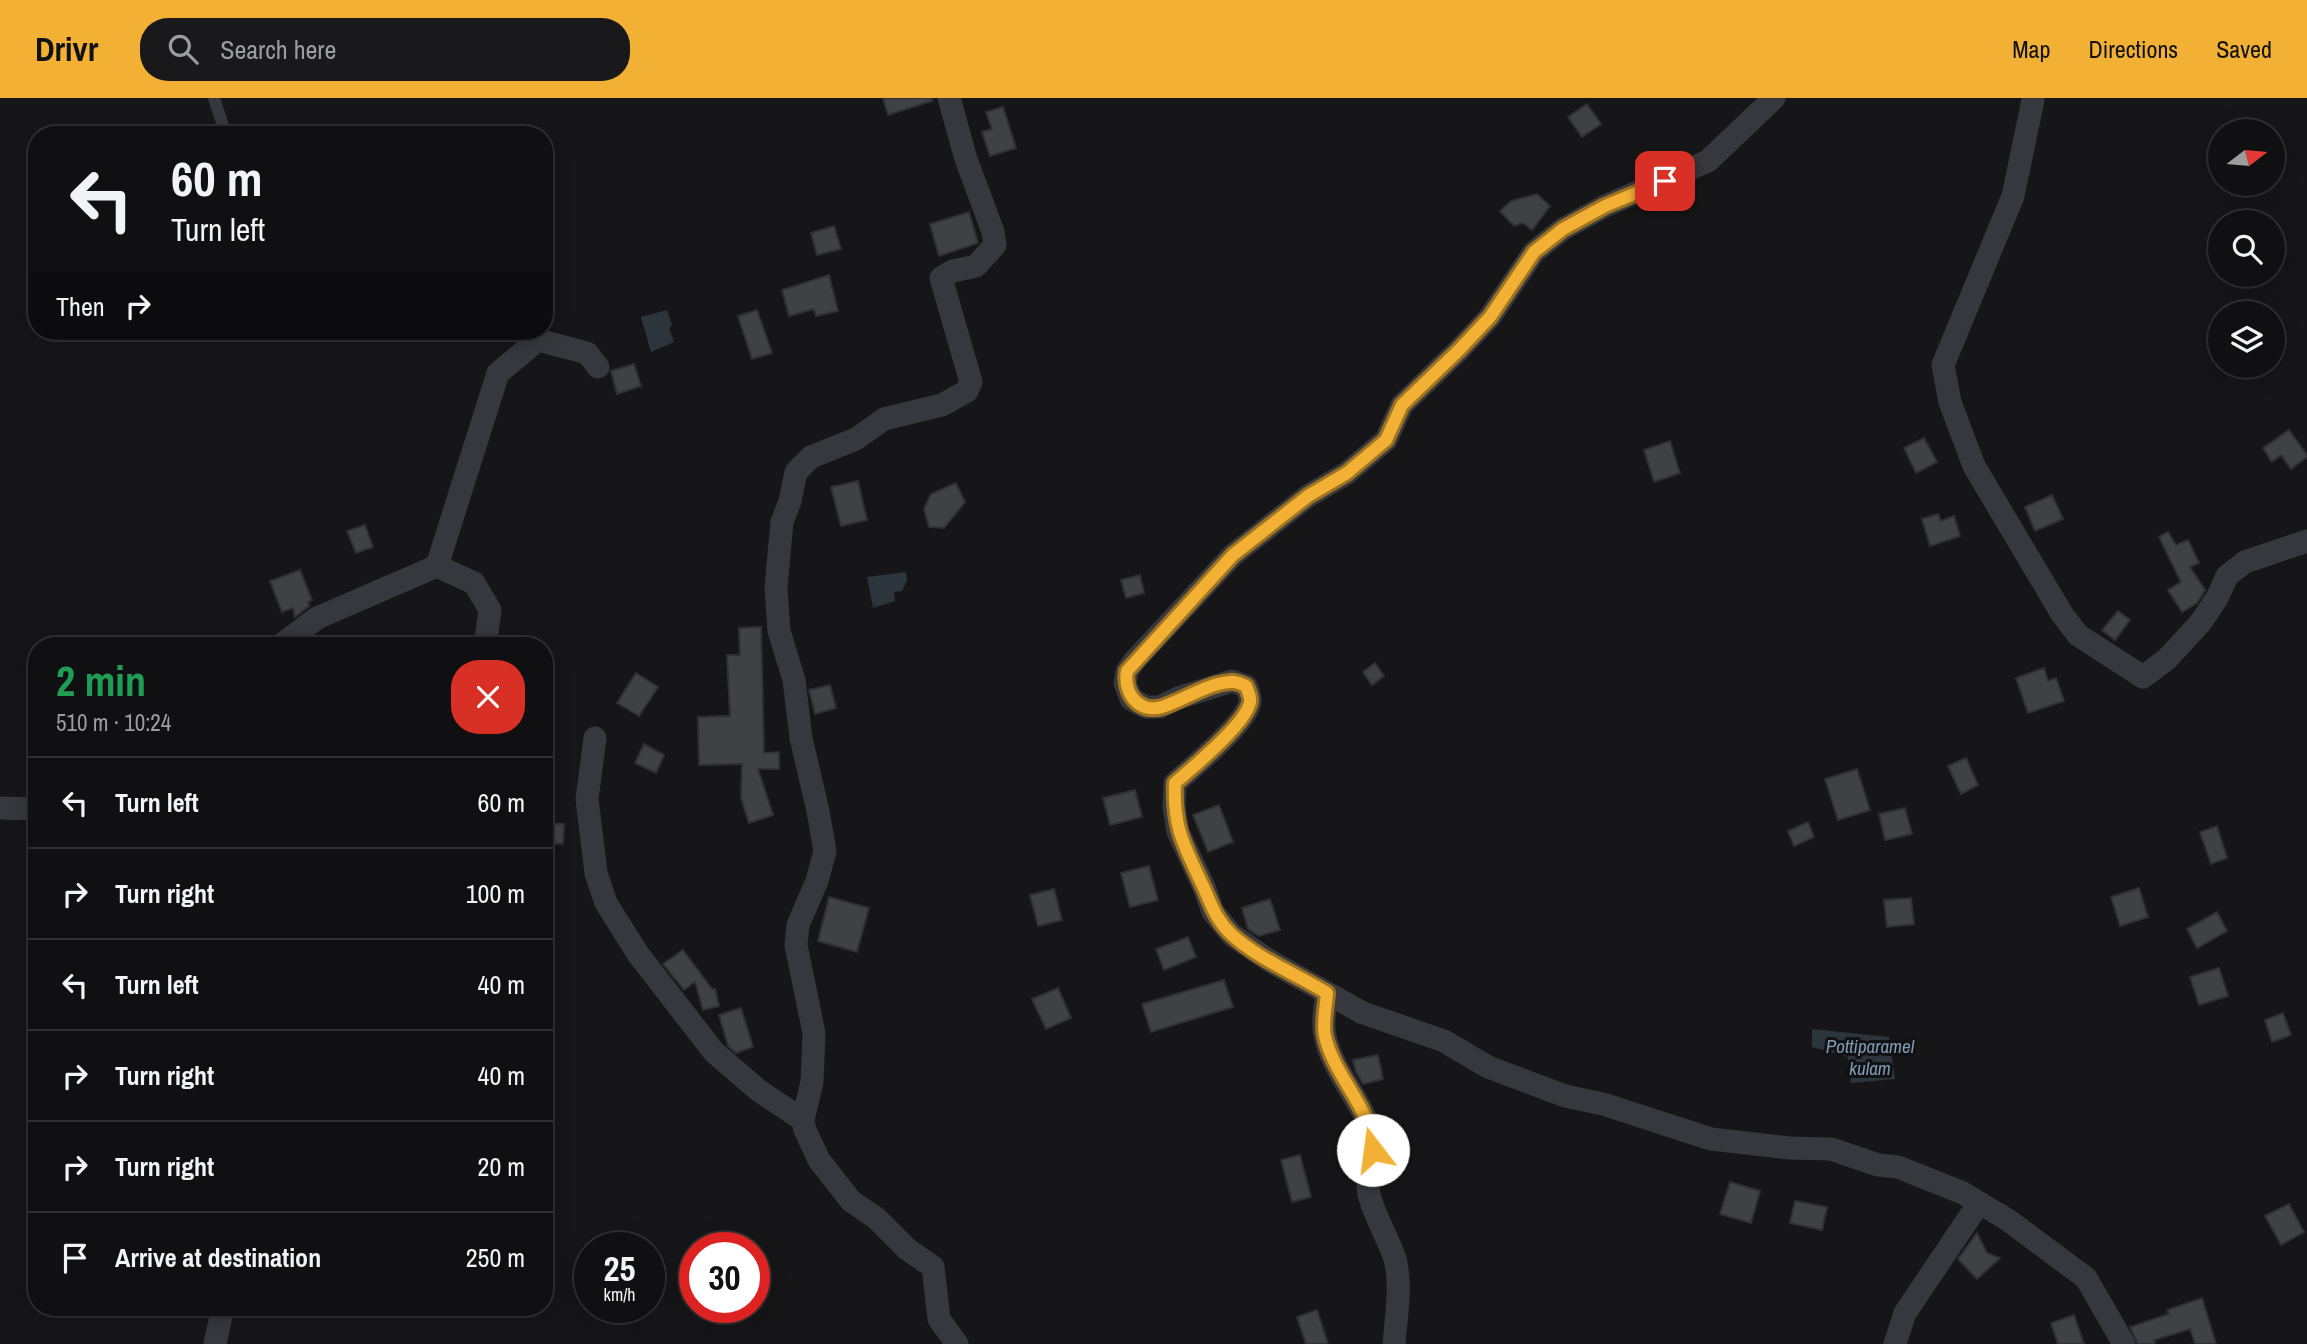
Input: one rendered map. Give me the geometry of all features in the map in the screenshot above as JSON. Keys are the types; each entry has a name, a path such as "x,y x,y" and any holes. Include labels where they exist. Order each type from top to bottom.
{"street":[{"path":"949,98 995,245 976,266 953,271 941,278 971,382 967,391 942,405 884,419 856,439 811,457 796,472 782,522 776,587 779,631 794,680 800,738 825,851 817,881 798,925 796,945 814,1033 812,1082 803,1120 818,1160 851,1201 876,1218 907,1249 933,1267 939,1319 957,1344"},
{"path":"1774,98 1708,161 1605,206 1563,229 1534,252 1490,317 1402,405 1386,440 1347,473 1308,496 1233,555 1127,671 1125,683 1131,699 1146,707 1160,707 1198,691 1232,681 1246,686 1250,705 1228,735 1175,783 1174,807 1178,832 1213,912 1232,935 1270,961 1363,1013 1444,1041 1488,1067 1565,1096 1603,1104 1711,1139 1790,1148 1830,1149 1878,1165 1898,1167 1963,1194 2041,1243 2086,1278 2124,1344"},
{"path":"2033,100 2013,196 1943,365 1950,402 1974,466 2062,614 2078,635 2143,677 2167,659 2201,622 2217,598 2227,576 2245,562 2307,541"},
{"path":"437,566 498,373 538,340 587,353 598,367"},
{"path":"292,637 317,618 437,566 474,583 490,610 486,637"},
{"path":"595,737 587,799 596,873 606,903 638,954 714,1052 758,1090 803,1120"},
{"path":"0,808 28,808"},
{"path":"1327,993 1324,1035 1334,1060 1373,1134 1373,1166 1367,1182 1369,1196 1396,1262 1398,1288 1394,1344"},
{"path":"1895,1344 1905,1313 1979,1203"},
{"path":"215,1344 221,1316"}],"lane":[{"path":"215,98 223,126"}],"water":[{"path":"667,310 674,342 651,352 641,317"},
{"path":"906,572 907,580 902,591 894,592 895,601 873,608 867,577"},
{"name":"Pottiparamel kulam","path":"1812,1029 1889,1037 1895,1079 1851,1083 1848,1057 1812,1047"}],"building":[{"path":"883,98 932,98 932,101 888,115"},
{"path":"1587,104 1601,124 1582,137 1568,117"},
{"path":"1003,107 1016,148 990,156 982,132 992,129 986,112"},
{"path":"1537,194 1550,206 1532,230 1523,223 1514,226 1500,211 1511,201"},
{"path":"969,212 978,243 939,256 930,224"},
{"path":"834,226 841,249 817,255 811,233"},
{"path":"829,275 838,311 816,316 814,309 789,316 782,290"},
{"path":"757,310 772,353 752,359 738,316"},
{"path":"634,364 641,386 617,394 611,371"},
{"path":"2289,430 2307,455 2291,469 2281,455 2272,462 2263,448"},
{"path":"1924,438 1937,462 1916,473 1904,448"},
{"path":"1670,441 1680,473 1654,482 1644,450"},
{"path":"858,481 867,520 841,526 831,487"},
{"path":"956,483 965,502 944,528 929,527 924,509 931,494"},
{"path":"2052,495 2063,519 2035,531 2025,507"},
{"path":"1938,514 1941,521 1954,516 1960,536 1930,546 1922,519"},
{"path":"365,525 373,547 356,553 347,531"},
{"path":"2168,532 2176,545 2188,540 2199,563 2190,567 2205,590 2197,603 2182,612 2168,590 2181,582 2159,537"},
{"path":"300,570 312,600 308,602 309,606 295,617 293,608 282,612 270,581"},
{"path":"1140,575 1144,593 1126,598 1121,580"},
{"path":"2118,611 2130,620 2115,640 2102,630"},
{"path":"761,627 764,753 779,752 779,769 758,769 773,815 749,823 741,798 742,764 699,765 698,717 730,716 727,655 740,655 739,628"},
{"path":"1375,663 1384,676 1372,685 1363,672"},
{"path":"2044,668 2048,681 2056,678 2064,701 2028,713 2016,678"},
{"path":"636,673 658,687 639,716 617,703"},
{"path":"830,685 836,708 815,714 809,690"},
{"path":"644,744 664,755 656,773 635,763"},
{"path":"1966,758 1978,785 1961,794 1948,766"},
{"path":"1857,769 1870,810 1838,820 1825,779"},
{"path":"1135,790 1142,817 1110,825 1103,798"},
{"path":"1219,805 1233,842 1208,852 1193,815"},
{"path":"1905,808 1912,834 1885,840 1879,814"},
{"path":"1808,822 1814,837 1794,846 1788,831"},
{"path":"553,823 564,824 563,844 553,843"},
{"path":"2217,826 2227,858 2211,864 2200,832"},
{"path":"1149,866 1158,900 1130,907 1121,873"},
{"path":"2139,888 2148,917 2120,926 2111,897"},
{"path":"1054,889 1062,920 1038,926 1030,895"},
{"path":"829,897 869,908 857,952 818,941"},
{"path":"1911,898 1914,924 1887,927 1884,900"},
{"path":"1270,899 1280,930 1259,936 1248,929 1242,908"},
{"path":"2217,912 2227,931 2197,948 2187,929"},
{"path":"1188,937 1196,957 1164,970 1156,949"},
{"path":"683,950 712,989 715,989 719,1006 703,1010 695,982 684,990 663,964"},
{"path":"2219,968 2228,996 2199,1005 2190,977"},
{"path":"1224,980 1233,1007 1151,1032 1142,1004"},
{"path":"1058,988 1071,1018 1046,1029 1032,999"},
{"path":"741,1008 753,1047 736,1053 728,1046 719,1015"},
{"path":"2283,1013 2291,1035 2272,1042 2265,1020"},
{"path":"1378,1055 1383,1079 1363,1084 1353,1060"},
{"path":"1300,1155 1311,1197 1292,1202 1281,1160"},
{"path":"1730,1182 1760,1191 1751,1223 1720,1214"},
{"path":"1795,1201 1827,1207 1822,1230 1790,1223"},
{"path":"2289,1204 2304,1232 2281,1245 2265,1216"},
{"path":"1977,1233 1987,1253 2000,1258 1977,1279 1958,1259"},
{"path":"2202,1298 2216,1344 2195,1344 2190,1329 2154,1340 2155,1344 2138,1344 2130,1327 2169,1314 2167,1310"},
{"path":"1317,1310 1328,1344 1306,1344 1297,1317"},
{"path":"2074,1315 2084,1344 2058,1344 2051,1323"}],"route":[{"path":"1373,1150 1373,1134 1334,1060 1324,1035 1327,993 1270,961 1232,935 1213,912 1178,832 1174,807 1175,783 1228,735 1250,705 1246,686 1232,681 1178,698 1160,707 1146,707 1131,699 1125,683 1127,671 1233,555 1308,496 1347,473 1386,440 1402,405 1490,317 1534,252 1563,229 1605,206 1665,181"}]}
